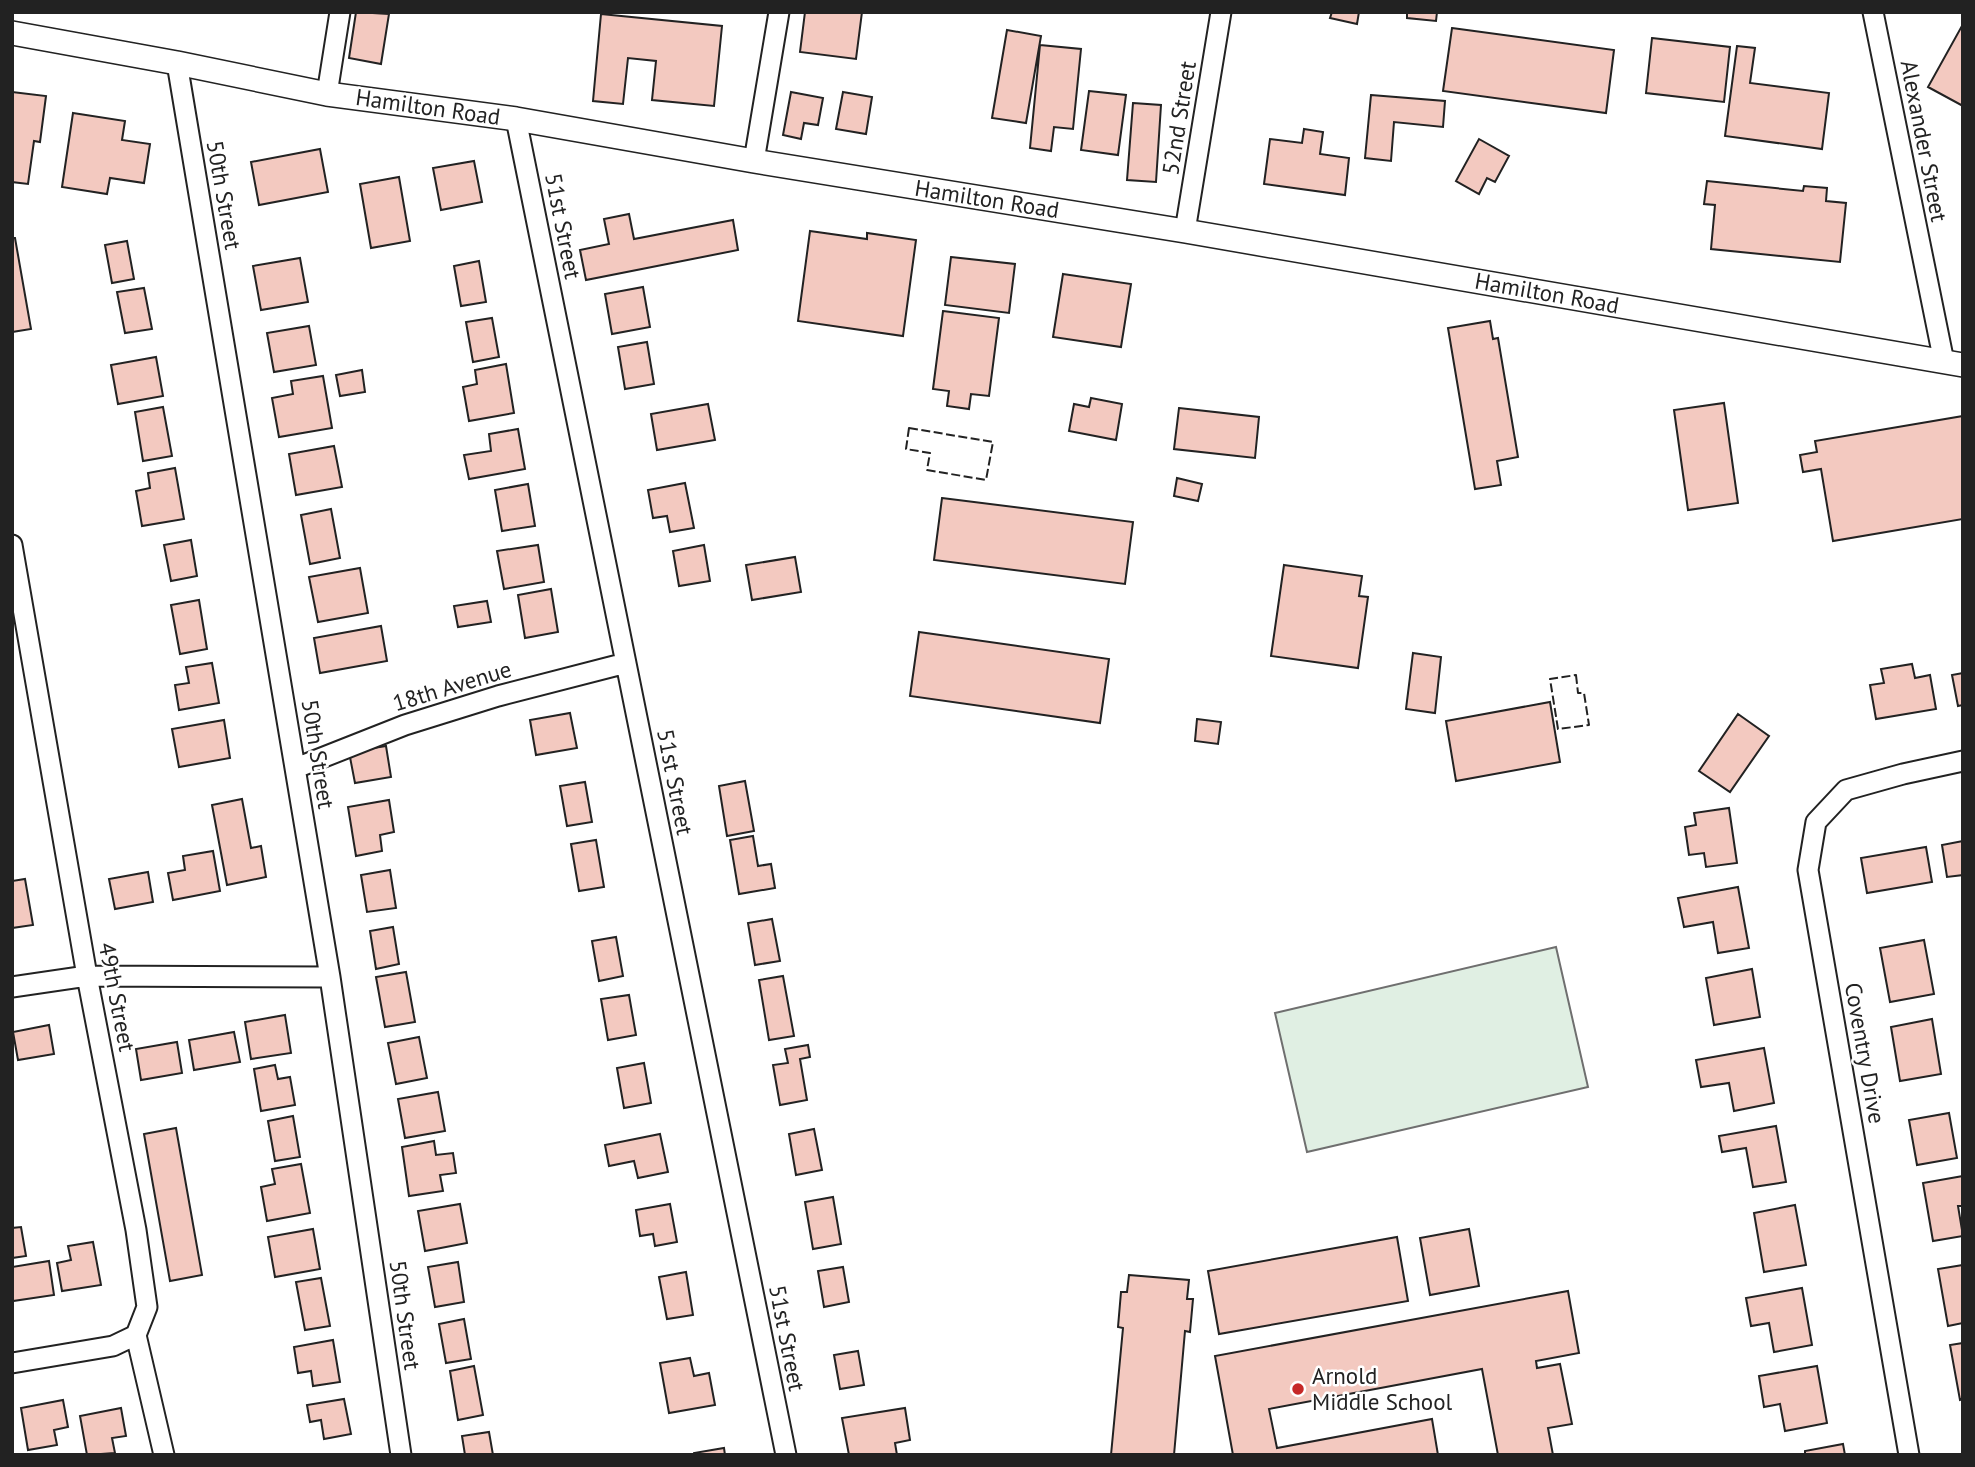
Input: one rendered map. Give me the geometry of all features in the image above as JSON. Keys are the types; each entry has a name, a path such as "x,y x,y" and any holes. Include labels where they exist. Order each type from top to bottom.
{"street":[{"path":"327,94 340,12"},
{"path":"754,161 779,12"},
{"name":"52nd Street","path":"1185,231 1221,12"},
{"name":"Alexander Street","path":"1873,12 1953,363"},
{"name":"Hamilton Road","path":"12,33 327,94 516,119 1953,363"},
{"name":"50th Street","path":"177,63 330,977 401,1455"},
{"name":"51st Street","path":"516,119 786,1455"},
{"name":"49th Street","path":"12,545 18,614 136,1230 146,1307 136,1335 164,1455"},
{"name":"18th Avenue","path":"296,768 405,724 498,696 626,663"},
{"name":"Coventry Drive","path":"1909,1455 1808,870 1816,822 1846,790 1963,761"},
{"path":"12,987 87,976 330,977"},
{"path":"12,1363 113,1346 136,1335"}],"green space":[{"path":"1556,947 1588,1087 1307,1152 1275,1013"}],"building":[{"path":"356,12 389,14 381,64 349,58"},
{"path":"805,12 862,12 856,59 800,52"},
{"path":"1332,12 1359,12 1357,24 1330,18"},
{"path":"1407,12 1437,12 1436,21 1407,18"},
{"path":"601,14 722,26 714,106 652,100 656,61 628,58 623,104 593,101"},
{"path":"1963,24 1963,106 1928,87"},
{"path":"1452,28 1614,50 1606,113 1443,91"},
{"path":"1007,30 1041,36 1026,123 992,118"},
{"path":"1652,38 1730,47 1724,102 1646,93"},
{"path":"1040,45 1081,49 1073,129 1054,127 1051,151 1030,148"},
{"path":"1737,46 1755,48 1750,83 1829,93 1822,149 1725,136"},
{"path":"1089,91 1126,95 1118,155 1081,150"},
{"path":"12,92 46,96 40,142 34,141 28,184 12,182"},
{"path":"791,92 823,98 818,125 804,123 801,139 783,135"},
{"path":"843,92 872,97 866,134 836,129"},
{"path":"1371,95 1445,101 1443,127 1394,122 1391,161 1365,158"},
{"path":"1133,103 1161,105 1156,182 1127,180"},
{"path":"73,113 125,121 122,140 150,144 144,183 110,178 107,194 62,187"},
{"path":"1304,129 1323,132 1320,154 1349,158 1345,195 1264,184 1270,139 1302,143"},
{"path":"1479,139 1509,156 1495,182 1487,178 1479,194 1456,181"},
{"path":"320,149 328,192 259,205 251,162"},
{"path":"474,161 482,202 441,210 433,168"},
{"path":"399,177 410,241 371,248 360,184"},
{"path":"1707,181 1803,191 1804,186 1827,188 1826,201 1846,203 1840,262 1711,249 1715,205 1704,204"},
{"path":"629,214 634,239 733,220 738,250 586,280 580,250 609,244 604,219"},
{"path":"810,231 867,239 867,233 916,240 903,336 798,321"},
{"path":"12,238 15,238 31,329 12,332"},
{"path":"127,241 134,279 112,283 105,245"},
{"path":"951,257 1015,264 1009,313 945,305"},
{"path":"300,258 308,302 261,310 253,266"},
{"path":"479,261 486,302 461,306 454,266"},
{"path":"1063,274 1131,284 1121,347 1053,337"},
{"path":"643,287 650,327 612,334 605,294"},
{"path":"144,288 152,329 125,333 117,292"},
{"path":"943,311 999,318 989,396 971,394 969,409 947,406 949,391 933,389"},
{"path":"492,318 499,357 473,362 466,322"},
{"path":"1490,321 1493,339 1498,338 1518,457 1497,461 1501,485 1475,489 1448,328"},
{"path":"309,326 316,365 274,372 267,333"},
{"path":"647,342 654,384 625,389 618,347"},
{"path":"156,357 163,396 118,404 111,365"},
{"path":"506,364 514,413 469,421 463,387 477,384 475,370"},
{"path":"362,370 365,392 340,396 336,375"},
{"path":"323,376 332,428 279,437 272,398 293,394 291,381"},
{"path":"1091,398 1122,404 1116,440 1069,431 1074,404 1089,407"},
{"path":"1724,403 1738,503 1688,510 1674,410"},
{"path":"708,404 715,440 657,450 651,414"},
{"path":"163,407 172,456 143,461 135,412"},
{"path":"1179,408 1259,417 1255,458 1174,449"},
{"path":"1963,416 1963,519 1833,541 1821,469 1803,472 1800,455 1817,452 1815,441"},
{"path":"518,429 525,469 469,479 464,455 491,451 489,434"},
{"path":"334,446 342,487 296,495 289,454"},
{"path":"175,468 184,519 142,526 136,491 150,488 148,473"},
{"path":"1177,478 1202,484 1198,501 1174,496"},
{"path":"685,483 694,528 670,532 667,516 653,518 648,490"},
{"path":"528,484 535,526 502,531 495,490"},
{"path":"942,498 1133,522 1125,584 934,560"},
{"path":"331,509 340,558 310,564 301,515"},
{"path":"191,540 197,576 171,581 164,545"},
{"path":"538,545 544,582 504,589 497,551"},
{"path":"704,545 710,581 679,586 673,551"},
{"path":"795,557 801,592 752,600 746,565"},
{"path":"1284,565 1362,576 1359,596 1368,597 1358,668 1271,656"},
{"path":"360,568 368,613 318,622 309,577"},
{"path":"551,589 558,632 525,638 518,595"},
{"path":"199,600 207,649 180,654 171,605"},
{"path":"487,601 491,622 458,627 454,606"},
{"path":"381,626 387,661 320,673 314,638"},
{"path":"919,632 1109,659 1100,723 910,696"},
{"path":"1413,653 1441,657 1435,713 1406,709"},
{"path":"212,663 219,703 179,710 175,685 189,683 186,667"},
{"path":"1912,664 1915,678 1930,675 1936,709 1876,719 1870,685 1884,683 1881,669"},
{"path":"1963,673 1963,705 1958,706 1952,675"},
{"path":"1550,702 1560,762 1456,781 1446,721"},
{"path":"570,713 577,748 536,755 530,720"},
{"path":"1738,714 1769,736 1730,792 1699,771"},
{"path":"1197,719 1221,722 1218,744 1195,741"},
{"path":"224,720 230,758 179,767 172,729"},
{"path":"386,746 391,777 355,783 349,752"},
{"path":"745,781 754,831 727,836 719,786"},
{"path":"585,782 592,822 567,826 560,786"},
{"path":"242,799 251,848 261,846 266,877 227,885 212,805"},
{"path":"389,800 394,832 380,835 382,851 356,856 348,807"},
{"path":"1729,808 1737,863 1706,867 1704,853 1689,855 1685,827 1696,825 1694,813"},
{"path":"753,836 758,866 771,864 775,888 739,894 730,840"},
{"path":"596,840 604,887 579,891 571,844"},
{"path":"1963,841 1963,875 1947,877 1942,845"},
{"path":"1926,847 1932,882 1867,893 1861,858"},
{"path":"213,851 220,891 173,900 168,873 185,870 183,856"},
{"path":"390,870 396,908 367,912 361,875"},
{"path":"148,872 153,902 115,909 109,879"},
{"path":"25,879 33,925 12,928 12,881"},
{"path":"1738,887 1749,948 1718,953 1713,922 1684,927 1678,898"},
{"path":"772,919 780,961 755,965 748,923"},
{"path":"393,927 399,964 376,969 370,931"},
{"path":"616,937 623,976 599,981 592,941"},
{"path":"1924,940 1934,994 1890,1002 1880,948"},
{"path":"1752,969 1760,1017 1714,1025 1706,978"},
{"path":"406,972 415,1022 385,1027 376,977"},
{"path":"783,976 794,1036 769,1040 759,980"},
{"path":"629,995 636,1035 608,1040 601,999"},
{"path":"285,1015 291,1053 251,1059 245,1022"},
{"path":"1932,1019 1941,1074 1900,1081 1891,1027"},
{"path":"49,1025 54,1054 18,1060 13,1032"},
{"path":"234,1032 240,1062 194,1070 189,1040"},
{"path":"419,1037 427,1078 396,1084 388,1043"},
{"path":"177,1042 182,1073 141,1080 136,1049"},
{"path":"808,1045 810,1057 800,1059 807,1100 780,1105 773,1065 788,1063 785,1049"},
{"path":"1764,1048 1774,1103 1734,1111 1729,1083 1701,1087 1696,1060"},
{"path":"644,1063 651,1103 624,1108 617,1068"},
{"path":"275,1065 278,1079 290,1077 295,1105 261,1111 254,1069"},
{"path":"438,1092 445,1131 405,1138 398,1099"},
{"path":"1949,1113 1957,1158 1917,1165 1909,1120"},
{"path":"293,1116 300,1157 275,1161 268,1121"},
{"path":"1776,1126 1786,1182 1753,1187 1746,1148 1722,1152 1719,1136"},
{"path":"176,1128 202,1275 170,1281 144,1134"},
{"path":"814,1129 822,1170 796,1175 789,1134"},
{"path":"660,1134 668,1172 638,1178 634,1161 609,1166 605,1145"},
{"path":"434,1141 436,1155 453,1153 456,1173 440,1175 443,1191 409,1196 402,1147"},
{"path":"301,1164 310,1213 267,1221 261,1187 275,1184 272,1169"},
{"path":"1963,1176 1963,1206 1958,1206 1963,1236 1933,1241 1923,1183"},
{"path":"833,1197 841,1244 813,1249 805,1202"},
{"path":"460,1204 467,1243 425,1251 418,1211"},
{"path":"670,1204 677,1242 655,1246 653,1234 640,1236 636,1210"},
{"path":"1795,1205 1806,1265 1764,1272 1754,1213"},
{"path":"21,1227 26,1256 12,1258 12,1228"},
{"path":"313,1229 320,1269 275,1277 268,1237"},
{"path":"1469,1229 1479,1286 1430,1295 1420,1238"},
{"path":"1397,1237 1408,1301 1219,1334 1208,1271"},
{"path":"93,1242 101,1285 62,1291 57,1263 71,1260 68,1246"},
{"path":"49,1261 54,1295 13,1301 12,1267"},
{"path":"458,1262 464,1302 435,1307 428,1267"},
{"path":"1963,1265 1963,1323 1948,1326 1938,1269"},
{"path":"843,1267 849,1302 824,1307 818,1271"},
{"path":"686,1272 693,1315 667,1319 659,1277"},
{"path":"1129,1275 1189,1280 1187,1299 1193,1299 1190,1332 1185,1331 1174,1455 1111,1455 1123,1328 1118,1327 1121,1292 1127,1292"},
{"path":"321,1278 330,1326 305,1330 296,1282"},
{"path":"1802,1288 1812,1345 1774,1352 1769,1323 1751,1326 1746,1298"},
{"name":"Arnold Middle School","path":"1568,1291 1579,1353 1536,1361 1537,1368 1560,1364 1572,1424 1548,1428 1553,1455 1498,1455 1482,1369 1269,1409 1277,1448 1432,1419 1438,1455 1233,1455 1215,1356"},
{"path":"464,1319 471,1359 446,1363 439,1324"},
{"path":"333,1340 340,1382 313,1386 311,1371 298,1373 294,1347"},
{"path":"1963,1343 1963,1399 1960,1400 1950,1345"},
{"path":"858,1351 864,1385 840,1389 834,1355"},
{"path":"690,1358 694,1376 709,1373 715,1405 669,1413 660,1363"},
{"path":"474,1366 483,1415 458,1420 450,1371"},
{"path":"1817,1366 1827,1423 1785,1431 1780,1404 1764,1407 1759,1376"},
{"path":"344,1399 351,1434 324,1439 321,1420 310,1422 307,1405"},
{"path":"63,1400 68,1427 54,1430 57,1445 28,1450 21,1408"},
{"path":"121,1408 126,1436 112,1438 115,1453 87,1455 80,1416"},
{"path":"905,1408 910,1440 895,1443 897,1455 849,1455 842,1418"},
{"path":"489,1432 493,1455 465,1455 462,1436"},
{"path":"1843,1444 1845,1455 1805,1455 1805,1451"},
{"path":"724,1448 725,1455 694,1455 694,1453"}],"fence":[{"path":"909,428 993,442 986,480 927,470 930,453 906,449 909,428"},
{"path":"1576,675 1578,693 1584,693 1589,725 1558,729 1550,679 1576,675"}],"place":[{"name":"Arnold Middle School","path":"1298,1389"}]}
